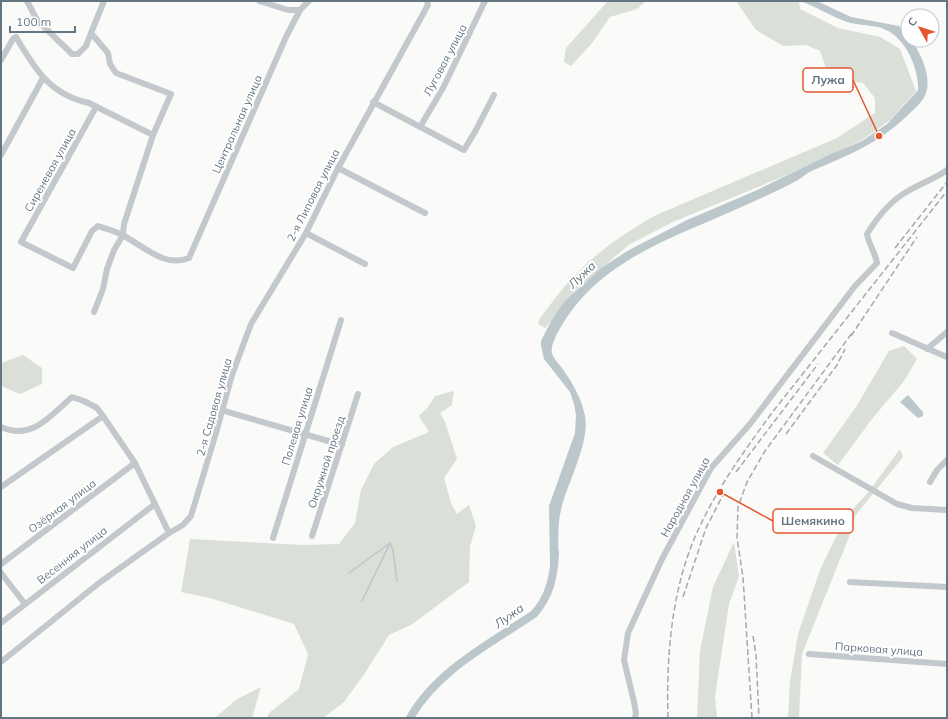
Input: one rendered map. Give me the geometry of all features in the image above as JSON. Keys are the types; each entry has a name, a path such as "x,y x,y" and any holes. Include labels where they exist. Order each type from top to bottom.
{"street":[{"path":"27,1 38,20 72,54 78,54 86,46 104,1"},
{"path":"259,1 288,10 300,10"},
{"name":"Центральная улица","path":"123,235 154,255 174,262 182,262 189,258 283,44 300,10 309,1"},
{"name":"2-я Липовая улица","path":"269,296 306,233 373,102 400,57 428,5 427,1"},
{"name":"Луговая улица","path":"420,127 443,88 485,1"},
{"path":"91,33 108,53 110,64 116,73 171,94 153,135 124,224 123,235 114,250 107,269 103,290 94,312"},
{"path":"1,60 13,39 16,37 43,78 61,92 96,107 153,135"},
{"path":"1,154 43,78"},
{"path":"373,102 464,150 494,95"},
{"name":"Сиреневая улица","path":"96,107 21,242 73,268 92,231 98,226 123,235"},
{"path":"338,168 425,213"},
{"name":"Народная улица","path":"634,718 635,708 624,660 628,633 683,520 711,468 750,424 850,292 877,262 875,252 869,245 867,234 880,213 908,191 938,177 947,170"},
{"path":"306,233 365,264"},
{"name":"2-я Садовая улица","path":"169,532 183,525 191,516 195,508 221,410 244,340 251,324 269,296"},
{"name":"Полевая улица","path":"273,538 341,320"},
{"path":"927,349 947,332"},
{"path":"892,333 947,357"},
{"name":"Окружной проезд","path":"312,536 358,394"},
{"path":"1,427 12,432 35,428 72,397 97,408 135,463 169,532 99,583 1,662"},
{"path":"221,410 342,445"},
{"path":"1,487 103,416"},
{"path":"812,456 897,504 912,508 947,510"},
{"path":"930,482 937,470 947,460"},
{"name":"Озёрная улица","path":"1,564 135,463"},
{"name":"Весенняя улица","path":"1,622 155,504"},
{"path":"1,573 25,604"},
{"path":"850,582 947,587"},
{"name":"Парковая улица","path":"809,654 947,664"}],"shaded area":[{"path":"608,1 646,1 637,9 610,17 592,43 571,66 564,62 566,48"},
{"path":"736,1 799,1 800,9 838,28 880,37 900,49 916,91 890,120 862,140 787,175 673,222 630,244 578,288 545,328 538,324 540,318 561,291 584,266 602,250 633,229 654,216 837,138 875,113 875,98 863,83 849,81 828,74 820,51 806,45 783,46 756,30"},
{"path":"799,1 817,1 851,17 899,26 900,40 893,34 881,28 847,22"},
{"path":"906,48 916,48 926,72 926,93 918,105 896,126 863,148 808,173 775,192 663,241 617,267 578,303 562,325 553,342 552,353 579,397 584,410 586,427 581,450 561,510 558,562 550,564 549,506 575,433 576,415 570,392 544,359 541,341 551,321 564,302 601,268 629,250 687,220 755,191 831,154 862,141 887,124 918,90 918,82 914,64"},
{"path":"904,346 917,359 904,381 872,419 838,465 823,453 856,407 889,351"},
{"path":"23,355 42,368 42,384 20,394 1,386 1,363"},
{"path":"454,391 452,405 440,413 445,422 457,459 444,478 451,503 457,514 469,505 476,526 470,546 469,582 411,625 389,635 365,673 344,702 323,718 267,718 269,713 299,689 308,654 294,624 210,598 181,592 190,539 303,545 339,544 355,523 361,490 374,464 393,447 429,432 419,416 428,407 435,396"},
{"path":"908,395 923,412 923,416 918,418 900,402"},
{"path":"900,449 903,457 855,516 849,537 802,654 799,718 788,718 790,682 798,634 820,570 846,516 866,495"},
{"path":"734,542 739,576 729,604 715,696 717,718 697,718 700,651 713,587"},
{"path":"261,687 252,718 215,718 237,699"}],"waterway":[{"path":"349,573 390,543"},
{"path":"362,601 390,543 393,550 397,581"},
{"name":"Лужа","path":"410,718 421,701 449,672 483,647 534,614 544,600 550,585 554,570 555,553"}],"railway":[{"path":"895,248 947,182"},
{"path":"668,718 668,669 677,594 691,546 708,509 733,468 771,414 947,191"},
{"path":"851,336 917,237"},
{"path":"752,718 743,577 737,538 738,507 747,482 765,451 852,333"},
{"path":"786,434 837,365 845,349"},
{"path":"736,472 818,364"},
{"path":"683,597 706,528 724,493"},
{"path":"753,636 756,655 759,718"}],"place":[{"name":"Лужа","path":"879,136"},
{"name":"Шемякино","path":"720,492"}]}
